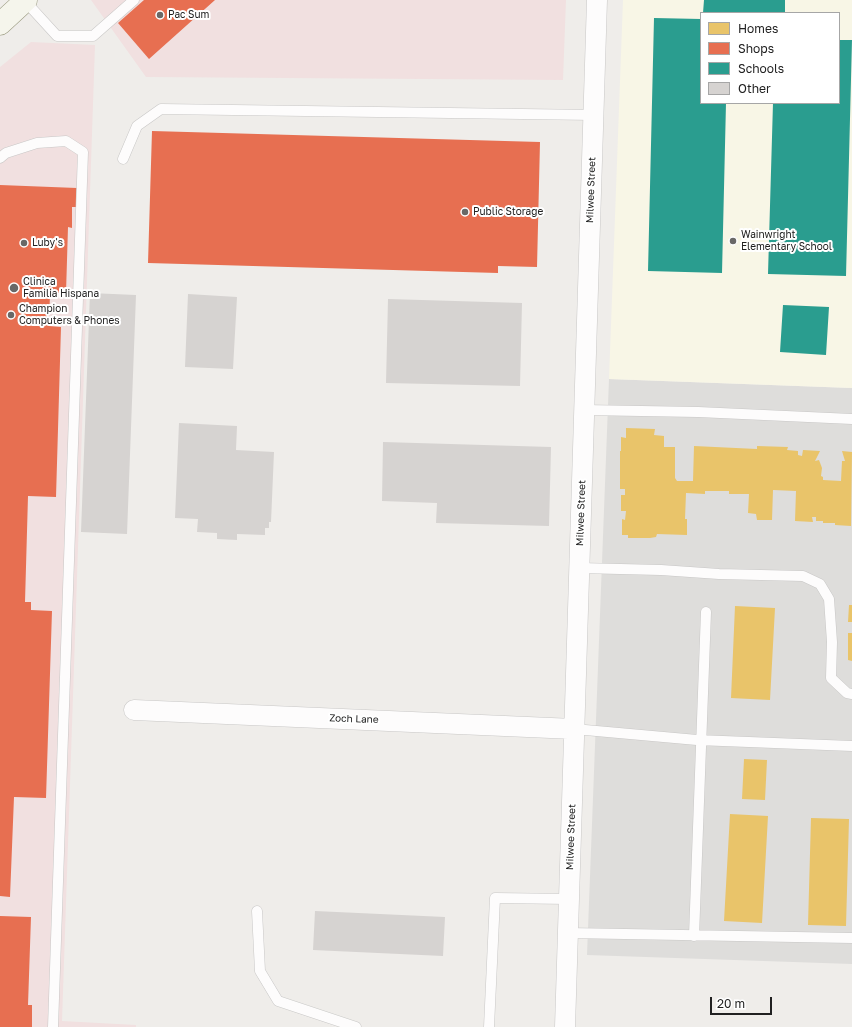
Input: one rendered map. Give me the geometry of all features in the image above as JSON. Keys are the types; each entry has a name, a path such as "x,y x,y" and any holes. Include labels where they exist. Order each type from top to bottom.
{"main road":[{"path":"0,24 26,1"}],"street":[{"name":"Milwee Street","path":"565,1027 597,0"},
{"name":"Zoch Lane","path":"134,710 574,729"}],"lane":[{"path":"26,1 57,36 93,36 134,0"},
{"path":"123,159 137,126 161,109 594,115"},
{"path":"0,158 6,153 37,143 66,141 83,152 53,1027"},
{"path":"584,410 698,412 852,419"},
{"path":"579,568 804,576 820,584 829,598 832,642 831,678 847,693 852,694"},
{"path":"694,936 706,612"},
{"path":"574,729 701,740 852,746"},
{"path":"489,1027 495,898 569,899"},
{"path":"257,911 260,971 278,1001 356,1027"},
{"path":"568,933 852,938"}],"shaded area":[{"path":"91,0 566,0 563,80 146,77"},
{"name":"Wainwright Elementary School","path":"623,0 852,0 852,388 609,379"},
{"path":"31,42 95,45 62,1021 136,1025 136,1027 0,1027 0,67"},
{"path":"609,379 852,388 852,964 587,955"}],"building: Homes":[{"path":"626,428 655,429 654,435 664,436 664,447 675,447 675,478 677,481 693,481 694,446 757,449 757,446 788,447 787,450 798,451 798,455 802,456 803,450 820,451 815,461 819,460 822,468 821,476 823,477 823,480 841,481 842,461 845,461 842,451 852,452 851,526 835,525 835,523 823,523 823,521 816,521 816,517 812,517 813,522 795,521 796,491 773,490 772,520 757,520 756,514 748,513 749,494 729,494 729,491 705,491 705,494 686,493 685,519 687,519 687,535 657,534 656,537 650,538 628,538 628,535 622,535 622,519 625,520 626,511 621,511 621,495 625,495 625,489 620,489 621,437 626,438"},
{"path":"849,605 852,605 852,622 848,622"},
{"path":"735,606 775,608 770,700 731,698"},
{"path":"848,633 852,633 852,661 848,660"},
{"path":"744,759 767,760 765,800 742,799"},
{"path":"730,814 768,816 762,923 724,921"},
{"path":"811,818 849,819 846,926 808,925"}],"building: Shops":[{"path":"144,0 215,0 149,59 118,23"},
{"path":"152,131 540,142 537,267 498,266 498,273 148,263"},
{"path":"0,185 77,188 76,207 72,207 72,228 68,227 66,293 50,293 49,326 61,327 56,497 28,496 25,602 31,602 31,610 52,611 46,798 14,797 10,897 0,896"},
{"path":"0,916 31,917 28,1005 32,1005 32,1027 0,1027"}],"building: Schools":[{"path":"704,0 785,0 785,12 703,12"},
{"path":"654,18 700,19 700,104 726,104 722,273 648,271"},
{"path":"840,40 852,40 846,276 768,274 773,104 840,104"},
{"path":"783,305 829,307 826,355 780,352"}],"building: Other":[{"path":"90,293 136,295 127,534 81,532"},
{"path":"188,294 237,297 233,369 185,367"},
{"path":"388,299 522,303 520,386 386,383"},
{"path":"179,423 237,426 236,450 274,452 271,522 269,522 269,528 265,528 265,535 237,534 237,540 217,539 217,533 197,532 198,519 175,518"},
{"path":"383,442 551,447 549,526 436,523 437,503 382,501"},
{"path":"315,911 445,917 443,956 313,950"}],"place":[{"name":"Pac Sum","path":"160,15"},
{"name":"Public Storage","path":"465,212"},
{"name":"Wainwright Elementary School","path":"733,241"},
{"name":"Luby's","path":"24,243"},
{"name":"Clinica Familia Hispana","path":"14,288"},
{"name":"Champion Computers & Phones","path":"11,315"}]}
